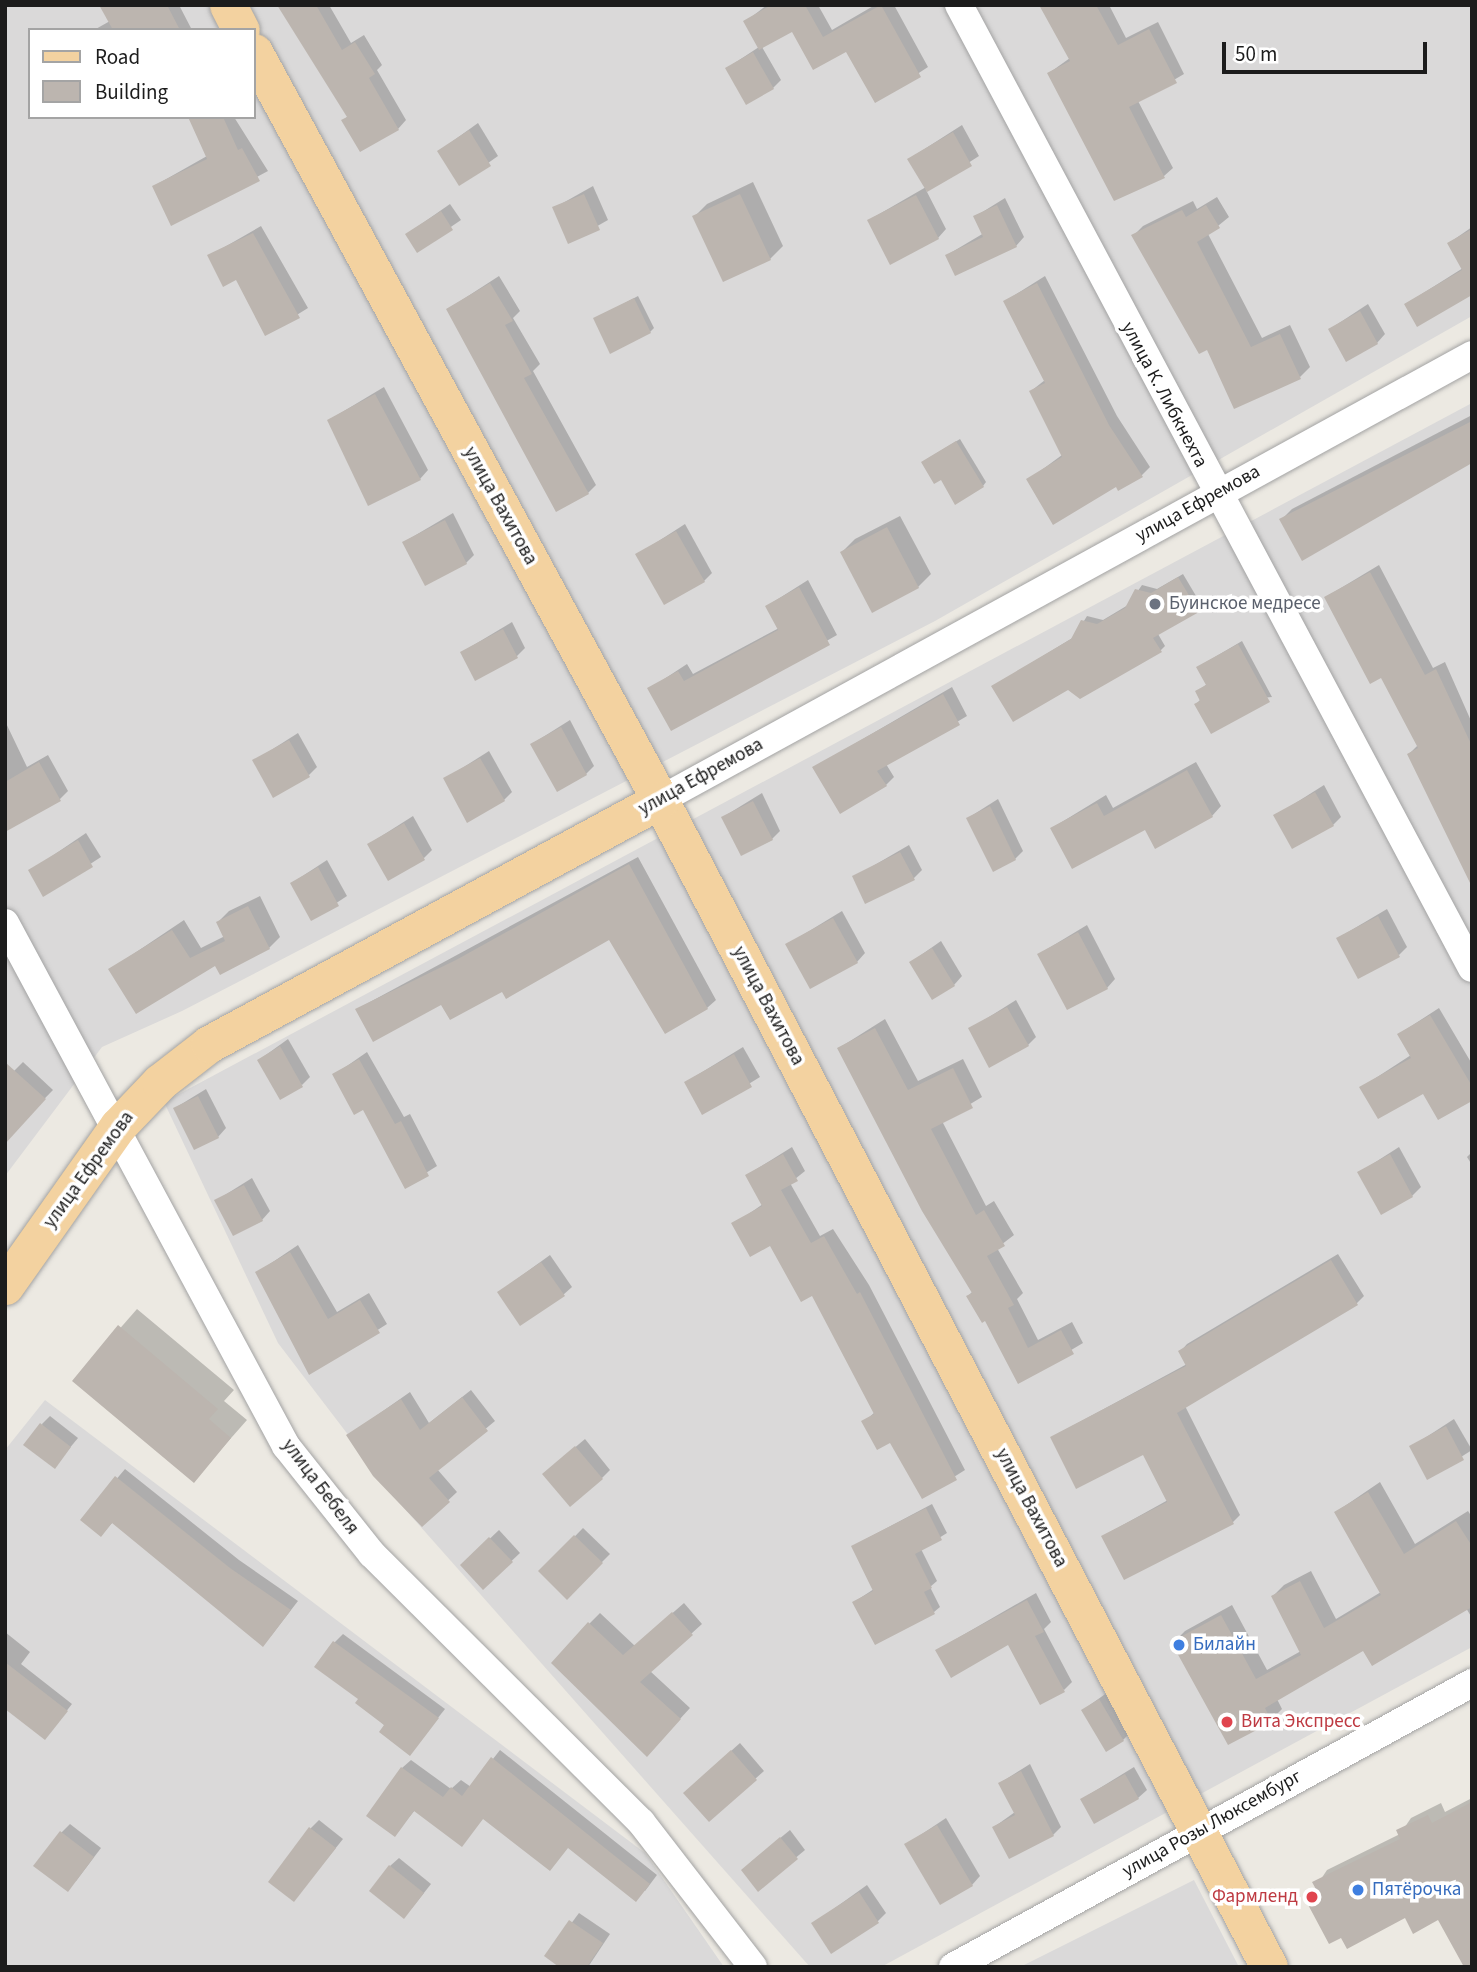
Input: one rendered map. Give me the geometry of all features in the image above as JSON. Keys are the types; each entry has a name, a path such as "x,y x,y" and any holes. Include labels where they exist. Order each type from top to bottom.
{"main road":[{"path":"228,5 241,28"},
{"name":"улица Вахитова","path":"256,56 660,800 1200,1830 1269,1967"},
{"name":"улица Ефремова","path":"5,1286 118,1126 160,1082 209,1044 660,800"}],"street":[{"name":"улица К. Либкнехта","path":"959,5 1216,494 1472,968"},
{"name":"улица Ефремова","path":"660,800 1472,355"},
{"name":"улица Бебеля","path":"5,923 118,1126 286,1446 372,1554 640,1822 753,1967"},
{"name":"улица Розы Люксембург","path":"953,1967 1472,1682"}],"shaded area":[{"path":"5,5 1472,5 1472,316 935,621 182,1011 102,1047 5,1176"},
{"path":"1472,403 1472,1647 881,1967 810,1967 404,1508 278,1343 164,1102"},
{"path":"45,1400 645,1853 724,1967 5,1967 5,1450"},
{"path":"1194,1880 1239,1967 1020,1967"}],"building":[{"path":"99,5 167,5 179,28 112,28"},
{"path":"277,5 316,5 342,50 355,42 375,74 369,78 399,130 360,152 341,120 347,117"},
{"path":"771,5 805,5 823,37 881,5 921,77 875,103 846,52 813,70 792,32 759,50 743,21"},
{"path":"1039,5 1096,5 1118,45 1149,29 1177,83 1129,107 1165,178 1114,201 1047,73 1070,61"},
{"path":"753,52 774,89 746,105 725,68"},
{"path":"189,119 224,119 238,150 242,148 260,181 171,226 152,186 207,159"},
{"path":"469,130 491,166 459,186 437,151"},
{"path":"953,132 972,166 927,192 907,159"},
{"path":"584,194 600,230 568,244 552,207"},
{"path":"740,194 771,260 723,282 692,216"},
{"path":"916,195 939,239 890,265 867,220"},
{"path":"997,205 1017,247 955,276 945,255 983,237 973,216"},
{"path":"1206,205 1220,228 1197,242 1251,347 1280,334 1301,379 1234,409 1207,350 1199,354 1131,235 1182,210 1186,217"},
{"path":"441,211 453,230 417,253 405,234"},
{"path":"1472,229 1472,295 1417,327 1404,304 1462,270 1447,243"},
{"path":"253,233 300,318 265,336 236,280 223,287 207,255"},
{"path":"490,283 513,321 505,325 532,374 524,378 589,494 556,512 446,309"},
{"path":"1037,283 1109,425 1143,477 1118,491 1116,487 1053,525 1026,479 1062,457 1029,391 1045,383 1003,301"},
{"path":"634,298 651,333 610,354 593,318"},
{"path":"1360,311 1378,344 1346,362 1328,329"},
{"path":"375,394 421,480 368,506 327,420"},
{"path":"1472,421 1472,463 1302,561 1279,519"},
{"path":"956,441 984,487 955,505 941,480 934,484 921,462"},
{"path":"445,520 467,564 425,586 402,542"},
{"path":"887,527 919,588 872,613 840,552"},
{"path":"676,531 705,582 664,605 635,554"},
{"path":"1370,572 1425,675 1436,669 1472,746 1472,887 1407,754 1418,748 1381,678 1370,684 1324,597"},
{"path":"1178,577 1199,612 1153,638 1162,652 1080,699 1068,690 1013,722 991,686 1071,639 1081,620 1097,624 1125,608 1135,589 1151,593"},
{"path":"799,587 830,645 671,731 647,688 678,671 684,681 778,630 765,606"},
{"path":"503,629 518,658 475,681 460,652"},
{"path":"1238,644 1270,702 1211,734 1194,704 1200,701 1195,691 1206,685 1196,667"},
{"path":"943,694 960,725 877,771 887,786 840,814 812,767"},
{"path":"561,727 587,775 557,792 530,744"},
{"path":"289,740 310,777 273,798 252,760"},
{"path":"480,758 505,801 467,823 443,778"},
{"path":"39,762 61,801 5,832 5,782"},
{"path":"1187,770 1213,817 1155,849 1145,830 1072,869 1050,828 1097,803 1104,816"},
{"path":"1315,792 1334,826 1292,849 1273,815"},
{"path":"753,801 773,840 741,856 721,817"},
{"path":"990,806 1016,860 993,872 966,818"},
{"path":"404,823 425,860 388,881 367,844"},
{"path":"78,840 93,867 43,897 28,870"},
{"path":"900,852 915,880 865,904 852,876"},
{"path":"629,864 708,1009 665,1034 609,940 506,999 502,992 450,1020 441,1005 373,1042 355,1009 456,960"},
{"path":"318,867 339,906 311,921 290,883"},
{"path":"248,906 270,949 220,975 215,966 136,1014 108,969 172,930 190,958 225,941 216,922"},
{"path":"1378,916 1400,957 1358,979 1336,938"},
{"path":"833,918 858,963 810,989 785,944"},
{"path":"1078,932 1108,989 1067,1010 1037,954"},
{"path":"932,948 955,986 932,1000 909,962"},
{"path":"1007,1007 1029,1046 989,1068 968,1028"},
{"path":"1430,1015 1472,1086 1472,1101 1438,1120 1423,1094 1378,1119 1359,1087 1411,1058 1397,1034"},
{"path":"875,1028 908,1090 953,1068 973,1108 931,1129 976,1215 984,1210 1005,1246 987,1256 1014,1305 1008,1308 1028,1348 1061,1330 1074,1354 1018,1384 985,1321 982,1323 966,1296 972,1293 922,1211 837,1048"},
{"path":"280,1046 303,1087 280,1100 257,1060"},
{"path":"734,1054 752,1087 702,1115 684,1082"},
{"path":"359,1059 395,1124 401,1121 429,1176 405,1189 363,1110 354,1115 332,1074"},
{"path":"5,1062 46,1099 5,1144"},
{"path":"198,1096 219,1138 194,1150 173,1108"},
{"path":"783,1154 798,1181 781,1190 811,1243 824,1236 857,1294 860,1292 957,1480 922,1499 890,1443 877,1450 861,1421 874,1414 812,1296 801,1302 770,1246 750,1257 731,1223 762,1206 745,1175"},
{"path":"1390,1154 1413,1197 1381,1215 1357,1172"},
{"path":"244,1185 263,1221 233,1236 214,1200"},
{"path":"290,1252 328,1319 360,1300 380,1333 309,1375 255,1272"},
{"path":"1331,1260 1358,1305 1177,1413 1234,1524 1124,1580 1101,1536 1167,1502 1143,1455 1076,1489 1050,1437 1186,1366 1178,1351"},
{"path":"541,1262 565,1296 520,1326 497,1292"},
{"path":"118,1325 218,1409 209,1419 231,1438 194,1483 72,1381"},
{"path":"462,1397 488,1431 429,1478 450,1502 422,1527 373,1476 346,1435 401,1399 420,1430"},
{"path":"40,1423 71,1447 55,1469 23,1445"},
{"path":"1446,1426 1464,1460 1427,1480 1409,1446"},
{"path":"575,1446 603,1479 570,1507 542,1474"},
{"path":"115,1476 230,1568 291,1610 263,1647 112,1523 101,1537 80,1520"},
{"path":"1368,1492 1404,1554 1456,1521 1472,1546 1472,1607 1372,1666 1363,1651 1265,1708 1272,1722 1228,1745 1171,1642 1221,1615 1256,1679 1301,1655 1271,1596 1300,1581 1324,1628 1381,1595 1334,1512"},
{"path":"926,1508 942,1540 915,1554 932,1588 924,1592 935,1614 875,1645 852,1602 873,1591 851,1546"},
{"path":"574,1535 603,1563 567,1600 538,1571"},
{"path":"489,1537 513,1562 483,1590 460,1565"},
{"path":"1027,1600 1044,1632 1035,1636 1065,1692 1040,1705 1008,1645 951,1678 935,1650"},
{"path":"672,1612 693,1635 640,1682 681,1719 647,1757 551,1663 588,1622 623,1655"},
{"path":"333,1641 439,1718 410,1756 379,1732 384,1725 355,1703 358,1699 314,1667"},
{"path":"5,1662 68,1711 45,1740 5,1709"},
{"path":"1099,1699 1124,1741 1106,1752 1081,1710"},
{"path":"731,1750 757,1780 709,1822 683,1793"},
{"path":"491,1757 650,1884 636,1902 568,1848 550,1871 483,1819 462,1847 414,1811 395,1837 366,1816 401,1767 443,1797 451,1787 462,1796"},
{"path":"1021,1771 1054,1836 1009,1859 992,1827 1015,1815 998,1783"},
{"path":"1125,1774 1139,1799 1094,1824 1080,1799"},
{"path":"1472,1802 1472,1967 1464,1967 1438,1920 1413,1934 1405,1918 1347,1949 1341,1938 1329,1944 1305,1899 1318,1893 1312,1882 1400,1839 1396,1830 1428,1815 1432,1823"},
{"path":"937,1825 973,1886 940,1905 904,1844"},
{"path":"309,1827 336,1848 294,1902 268,1882"},
{"path":"60,1831 94,1857 68,1892 33,1866"},
{"path":"780,1837 798,1859 758,1892 741,1870"},
{"path":"389,1865 424,1893 404,1919 369,1891"},
{"path":"859,1892 879,1923 831,1954 811,1923"},
{"path":"569,1920 603,1943 587,1967 559,1967 544,1956"}],"place":[{"name":"Буинское медресе","path":"1155,604"},
{"name":"Билайн","path":"1179,1645"},
{"name":"Вита Экспресс","path":"1227,1722"},
{"name":"Пятёрочка","path":"1358,1890"},
{"name":"Фармленд","path":"1312,1897"}]}
